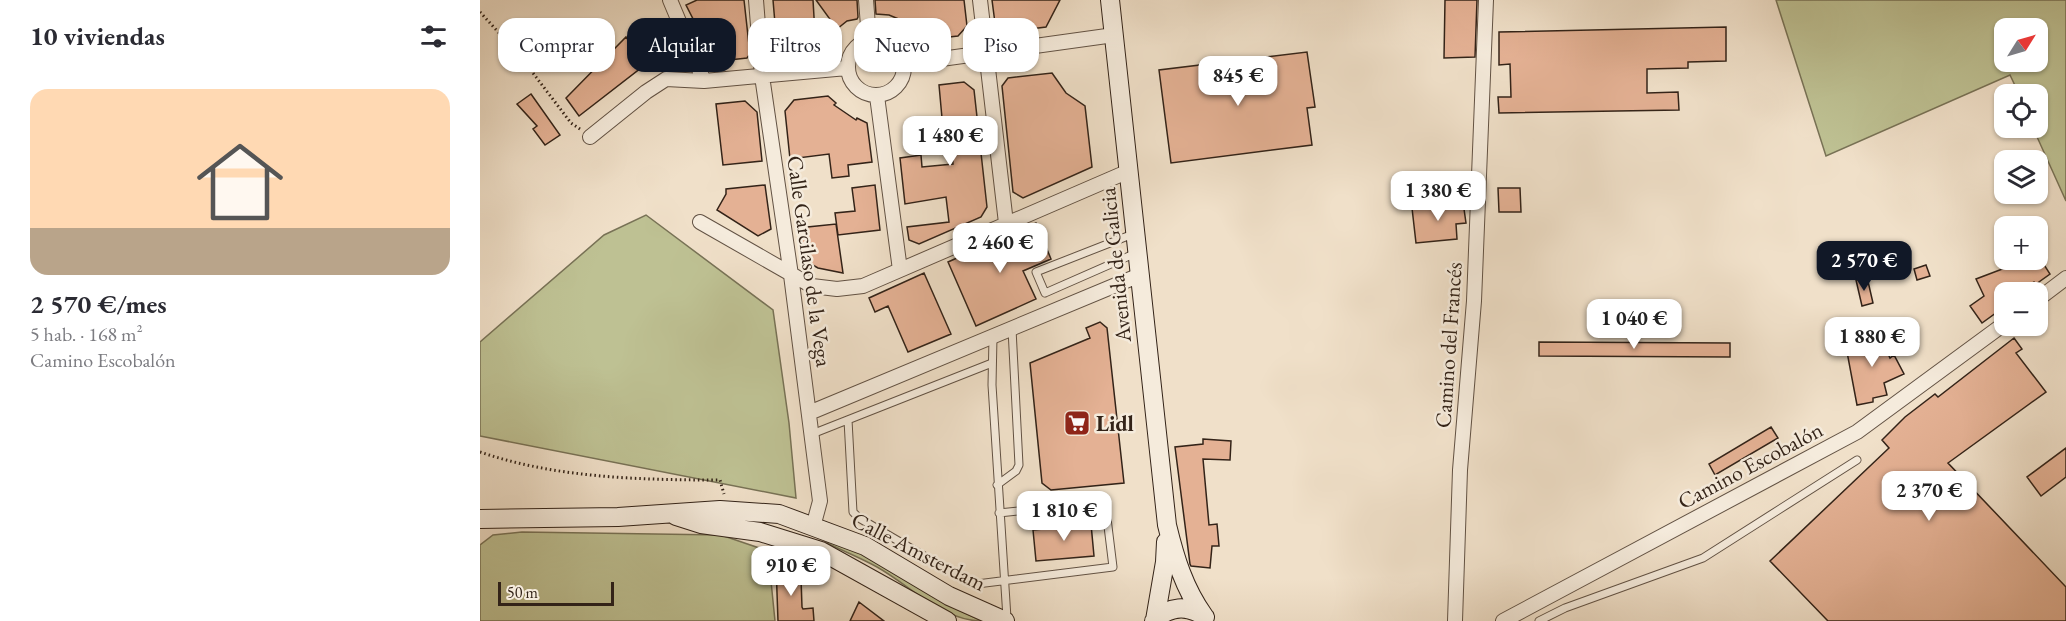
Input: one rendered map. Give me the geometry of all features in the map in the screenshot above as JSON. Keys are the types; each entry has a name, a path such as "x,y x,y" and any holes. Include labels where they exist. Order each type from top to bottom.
{"street":[{"path":"670,0 704,81"},
{"name":"Calle Garcilaso de la Vega","path":"756,0 762,76 791,275 820,501 813,527"},
{"path":"866,0 867,18"},
{"path":"980,0 982,18"},
{"name":"Avenida de Galicia","path":"1110,0 1167,525 1180,574 1206,619"},
{"name":"Camino del Francés","path":"1455,621 1460,470 1474,301 1486,0"},
{"path":"1039,46 1114,35"},
{"path":"854,49 847,68 851,81 864,93 877,96 888,93 897,87 904,72"},
{"path":"590,137 666,79 704,81 847,68"},
{"path":"989,72 1006,223"},
{"path":"877,96 900,270"},
{"path":"699,222 813,286 837,289 863,286 1129,171"},
{"path":"809,413 1140,275"},
{"path":"2048,292 2066,278"},
{"name":"Camino Escobalón","path":"1503,621 1857,432 1994,331"},
{"name":"Calle Amsterdam","path":"480,519 618,517 728,510 779,514 865,546 949,596 1006,621"},
{"name":"Calle Amsterdam","path":"669,514 701,524 760,532 821,551 947,621"},
{"name":"Avenida de Galicia","path":"1154,620 1165,562 1167,525"},
{"path":"1154,620 1164,612 1175,608 1185,608 1206,619"}],"lane":[{"path":"1136,233 1036,272 1044,293 1137,253"},
{"path":"998,485 1016,471 1020,457 1012,329"},
{"path":"993,337 992,363 1006,621"},
{"path":"812,434 992,363"},
{"path":"848,420 853,512 859,518 967,581 977,584 1113,567 1105,502 999,513"},
{"path":"1539,621 1565,608 1703,558 1857,460"}],"path":[{"path":"480,12 520,57 571,123 590,137"},
{"path":"480,452 511,462 576,472 657,480 720,480 728,510"}],"green space":[{"path":"1776,0 2066,0 2066,201 2048,161 2048,150 2043,150 2038,138 2048,138 2048,84 2014,84 2010,75 1826,156"},
{"path":"646,215 773,310 789,423 796,498 480,436 480,342 604,235"},
{"path":"522,532 721,535 768,551 775,621 480,621 480,545 493,535"},
{"path":"829,538 853,547 944,603 982,621 967,619 940,609 877,567 827,543"}],"building":[{"path":"697,0 744,0 748,36 747,58 736,59 736,18 693,18 686,5"},
{"path":"773,0 813,0 814,18 775,18"},
{"path":"816,0 857,0 858,18 842,25 842,18 829,18"},
{"path":"875,0 964,0 966,18 963,18 963,30 958,36 951,37 951,18 896,18 876,14"},
{"path":"992,0 1060,0 1046,27 1039,28 1039,18 994,18"},
{"path":"1445,0 1477,0 1475,57 1444,58"},
{"path":"1726,27 1726,61 1688,62 1688,68 1647,69 1647,93 1678,92 1679,110 1499,113 1498,97 1511,97 1510,64 1499,65 1499,32"},
{"path":"626,37 627,72 636,72 579,116 566,98 592,72 615,72 615,48"},
{"path":"1307,52 1315,107 1307,108 1312,145 1171,163 1159,70"},
{"path":"1052,73 1066,93 1085,106 1092,167 1023,198 1013,192 1002,86 1008,78"},
{"path":"964,82 974,90 987,207 981,217 919,244 909,240 907,227 949,222 946,197 905,204 900,158 921,155 922,167 953,164 951,140 940,141 939,130 942,118 939,85"},
{"path":"531,94 560,135 545,145 533,129 537,126 517,104"},
{"path":"828,96 836,103 834,105 856,120 857,118 867,123 872,162 848,165 849,176 832,178 829,154 790,159 785,111 794,100"},
{"path":"745,101 757,112 762,161 723,165 716,104"},
{"path":"765,185 771,229 758,236 717,210 726,194 726,189"},
{"path":"875,185 880,230 838,235 835,213 855,211 852,188"},
{"path":"1498,188 1520,188 1521,212 1499,212"},
{"path":"1463,202 1466,223 1456,224 1457,239 1416,243 1412,208"},
{"path":"1036,223 1051,259 1023,271 1036,299 976,326 948,262"},
{"path":"836,224 843,273 818,268 802,259 798,228"},
{"path":"1926,265 1930,276 1917,280 1914,269"},
{"path":"2000,270 2047,270 2050,274 2039,282 1994,282 1994,314 1982,323 1970,306 1984,296 1976,279"},
{"path":"924,273 951,334 908,352 888,306 875,312 869,298"},
{"path":"1867,277 1873,303 1862,306 1856,280"},
{"name":"Lidl","path":"1100,322 1107,328 1124,483 1051,490 1042,483 1030,363 1090,338 1086,328"},
{"path":"1877,329 1890,358 1894,355 1904,374 1884,383 1887,395 1873,398 1873,402 1857,405 1847,352 1856,351 1854,344 1868,342 1866,332"},
{"path":"2014,338 2022,349 2016,353 2046,392 1948,463 2066,587 2066,621 1828,621 1770,561 1889,448 1882,440 1905,417 1935,394 1938,397"},
{"path":"1539,342 1730,343 1730,357 1539,356"},
{"path":"1771,427 1778,438 1715,475 1709,464"},
{"path":"1203,439 1231,441 1230,460 1203,459 1209,525 1217,524 1219,546 1212,546 1210,568 1190,564 1175,447 1203,444"},
{"path":"2066,448 2066,477 2041,496 2027,477"},
{"path":"1087,522 1091,524 1094,556 1036,561 1033,530"},
{"path":"776,564 798,571 797,577 801,578 802,607 803,609 813,608 814,621 778,621"},
{"path":"859,602 884,621 850,621"}],"place":[{"name":"Lidl","path":"1077,423"}]}
